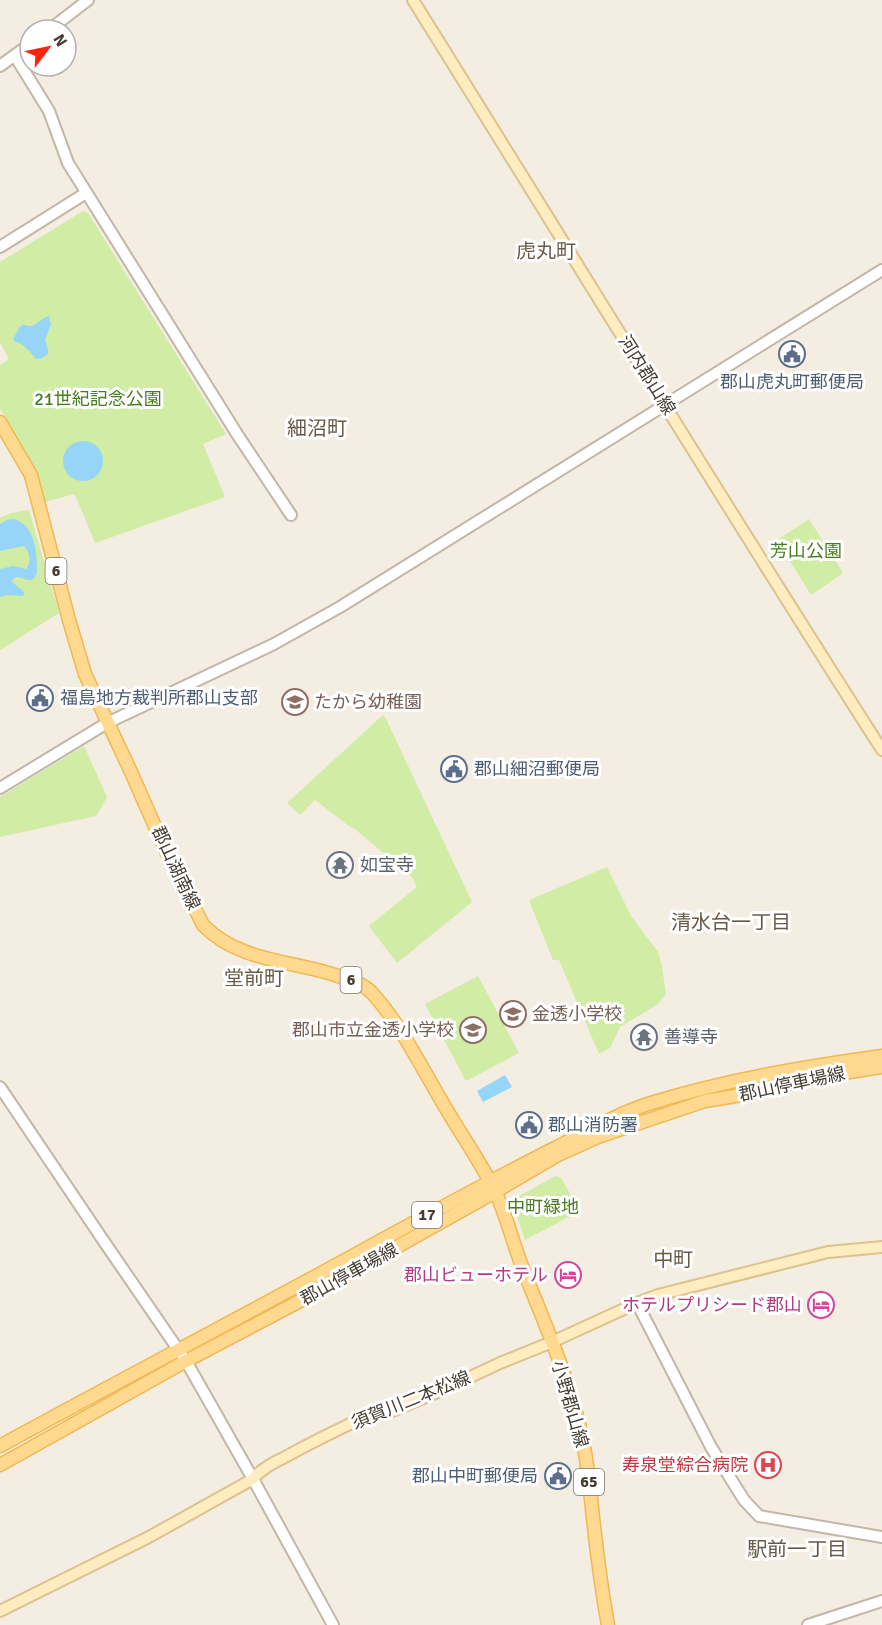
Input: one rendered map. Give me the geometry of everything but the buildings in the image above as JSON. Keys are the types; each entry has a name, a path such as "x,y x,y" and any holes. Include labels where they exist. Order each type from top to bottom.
{"main road":[{"name":"河内郡山線","path":"413,0 882,750"},
{"name":"郡山湖南線","path":"0,422 31,475 85,674 203,925 213,935 232,947 272,961 333,974 362,985 371,992 415,1055 492,1186"},
{"name":"郡山停車場線","path":"0,1465 186,1361 302,1300 594,1128 646,1105 780,1071 882,1056"},
{"name":"郡山停車場線","path":"0,1446 492,1186 598,1137 705,1101 753,1093 811,1078 882,1067"},
{"name":"小野郡山線","path":"492,1186 574,1404 586,1458 601,1586 608,1625"},
{"name":"須賀川二本松線","path":"0,1611 149,1537 253,1479 259,1471 379,1410 385,1414 637,1303 671,1291 804,1257 844,1250 882,1247"}],"street":[{"path":"65,18 88,0"},
{"path":"0,66 18,54"},
{"path":"15,56 49,111 68,163 86,193 237,434 291,515"},
{"path":"0,247 86,193"},
{"path":"0,788 107,723 274,644 340,607 882,270"},
{"path":"0,1087 186,1361 333,1625"},
{"path":"637,1303 711,1447 744,1500 759,1516 882,1537"},
{"path":"808,1625 882,1601"}],"green space":[{"name":"21世紀記念公園","path":"83,211 88,213 226,434 203,444 225,497 95,543 74,494 45,502 35,467 0,409 0,365 9,359 0,342 0,262"},
{"path":"29,510 59,613 0,650 0,518 11,513"},
{"name":"芳山公園","path":"809,519 843,573 811,595 777,540"},
{"path":"383,715 472,902 397,963 369,926 417,887 412,877 355,829 315,800 300,815 287,803"},
{"path":"84,746 107,797 96,816 0,837 0,797"},
{"path":"607,867 631,916 658,952 666,994 658,1004 620,1027 610,1048 599,1054 559,960 553,960 529,900"},
{"path":"478,976 519,1053 466,1081 425,1004"},
{"name":"中町緑地","path":"555,1176 561,1178 580,1211 525,1240 512,1202"}],"water":[{"path":"49,316 51,324 45,340 48,354 36,359 24,346 13,339 21,326 33,325"},
{"path":"83,441 91,442 97,447 102,453 102,469 97,475 91,480 83,481 75,480 69,475 64,469 63,461 64,453 69,447 75,442"},
{"path":"14,519 27,528 31,534 36,549 37,572 31,580 17,577 13,579 12,582 23,591 23,596 0,597 0,569 13,566 26,569 30,560 24,546 0,551 0,524"},
{"path":"505,1075 512,1087 483,1102 477,1091"}],"place":[{"name":"郡山虎丸町郵便局","path":"792,354"},
{"name":"福島地方裁判所郡山支部","path":"40,698"},
{"name":"たから幼稚園","path":"295,702"},
{"name":"郡山細沼郵便局","path":"454,769"},
{"name":"如宝寺","path":"340,865"},
{"name":"金透小学校","path":"513,1014"},
{"name":"郡山市立金透小学校","path":"473,1030"},
{"name":"善導寺","path":"644,1037"},
{"name":"郡山消防署","path":"529,1125"},
{"name":"郡山ビューホテル","path":"568,1275"},
{"name":"ホテルプリシード郡山","path":"821,1305"},
{"name":"寿泉堂綜合病院","path":"768,1465"},
{"name":"郡山中町郵便局","path":"558,1476"}],"district":[{"name":"虎丸町","path":"546,251"},
{"name":"細沼町","path":"317,428"},
{"name":"清水台一丁目","path":"731,922"},
{"name":"堂前町","path":"254,978"},
{"name":"中町","path":"673,1259"},
{"name":"駅前一丁目","path":"797,1549"}]}
